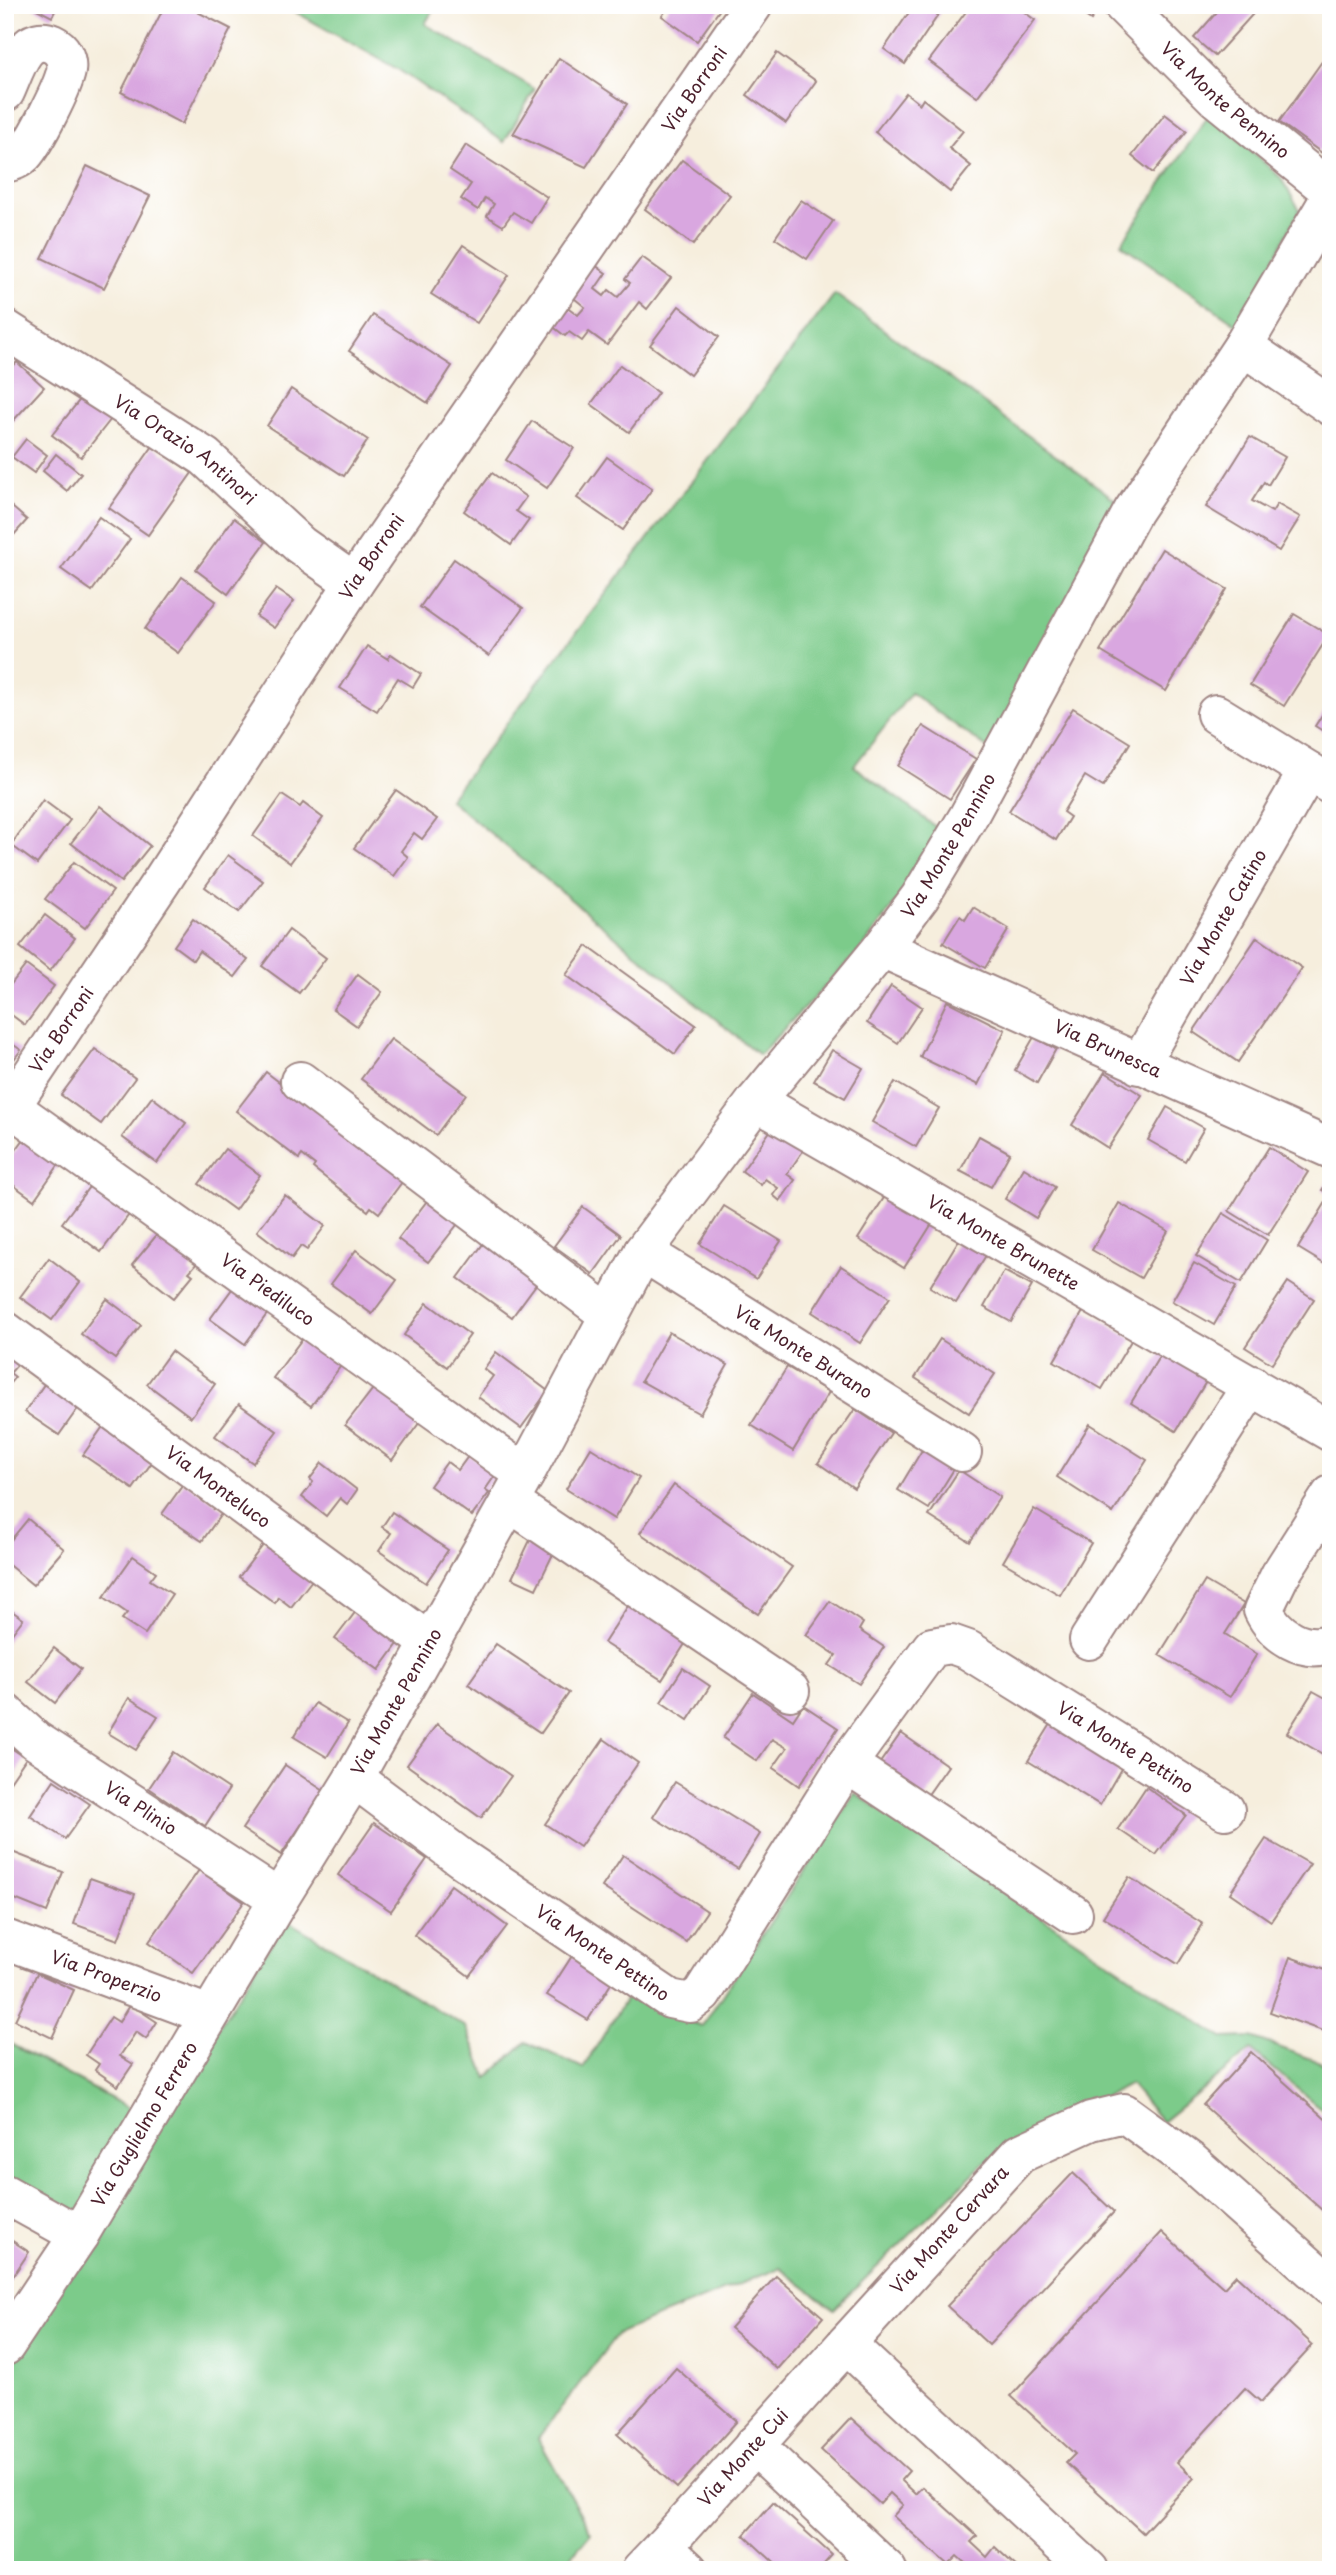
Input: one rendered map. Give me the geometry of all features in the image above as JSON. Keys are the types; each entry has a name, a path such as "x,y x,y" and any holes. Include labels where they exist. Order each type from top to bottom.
{"street":[{"name":"Via Borroni","path":"8,1111 163,879 354,583 753,5"},
{"name":"Via Monte Pennino","path":"1123,5 1216,98 1331,191"},
{"path":"5,92 24,51 35,43 48,42 59,46 65,57 66,70 48,111 33,143 24,154 15,161 5,163"},
{"name":"Via Monte Pennino","path":"279,1899 354,1777 430,1643 517,1488 643,1252 756,1101 882,948 920,897 968,817 1133,511 1243,346 1331,197"},
{"name":"Via Orazio Antinori","path":"5,329 205,457 300,545 354,583"},
{"path":"1243,346 1331,407"},
{"name":"Via Monte Catino","path":"1139,1065 1319,778 1216,714"},
{"name":"Via Brunesca","path":"882,948 1331,1149"},
{"path":"300,1082 608,1314"},
{"name":"Via Monte Brunette","path":"756,1101 1331,1432"},
{"name":"Via Piediluco","path":"8,1111 517,1488"},
{"name":"Via Monte Burano","path":"643,1252 962,1452"},
{"name":"Via Monteluco","path":"5,1331 430,1643"},
{"path":"1089,1640 1252,1385"},
{"path":"517,1488 790,1691"},
{"path":"1331,1495 1280,1575 1263,1611 1270,1625 1295,1642 1318,1648 1331,1643"},
{"name":"Via Monte Pettino","path":"354,1777 461,1858 670,1999 690,2003 702,1994 847,1764 932,1647 951,1644 968,1650 1225,1810"},
{"name":"Via Plinio","path":"5,1713 35,1740 279,1899"},
{"path":"847,1764 1073,1914"},
{"name":"Via Guglielmo Ferrero","path":"5,2346 79,2235 279,1899"},
{"name":"Via Properzio","path":"5,1940 209,2015"},
{"name":"Via Monte Cervara","path":"846,2344 1019,2154 1091,2121 1124,2113 1191,2162 1331,2286"},
{"path":"5,2194 79,2235"},
{"path":"846,2344 1088,2570"},
{"name":"Via Monte Cui","path":"664,2562 754,2445 846,2344"},
{"path":"754,2445 887,2570"}],"green space":[{"path":"283,5 436,5 425,24 535,89 504,142 399,70"},
{"path":"1210,113 1280,177 1300,210 1239,326 1121,244"},
{"path":"835,294 1120,503 994,753 911,693 854,766 945,834 864,946 759,1055 449,799"},
{"path":"855,1793 1223,2038 1251,2037 1331,2066 1331,2117 1251,2050 1162,2122 1130,2084 983,2164 834,2309 780,2268 618,2333 538,2438 591,2533 560,2570 5,2570 5,2367 286,1920 466,2027 487,2078 526,2042 583,2068 627,1997 702,2026"},
{"path":"5,2041 147,2118 79,2234 5,2194"}],"building":[{"path":"29,5 58,5 52,17"},
{"path":"165,5 184,5 231,29 182,124 121,92"},
{"path":"670,5 723,5 697,41 662,16"},
{"path":"914,5 945,5 905,64 884,49"},
{"path":"971,5 1027,5 1023,11 1035,20 977,97 929,61"},
{"path":"1070,5 1101,5 1091,20"},
{"path":"1223,5 1261,5 1215,56 1194,38"},
{"path":"777,53 816,81 786,123 747,95"},
{"path":"559,58 627,104 586,167 513,134"},
{"path":"1323,60 1331,65 1331,141 1322,153 1279,122"},
{"path":"906,93 920,104 923,99 963,131 949,148 971,166 950,192 875,132"},
{"path":"1165,114 1187,131 1153,173 1132,156"},
{"path":"466,145 547,197 531,223 513,212 503,226 487,216 494,204 485,198 478,210 461,199 471,184 450,170"},
{"path":"682,160 730,195 693,245 645,209"},
{"path":"87,166 150,196 104,288 42,258"},
{"path":"801,200 833,221 807,259 775,238"},
{"path":"463,245 509,275 477,323 431,294"},
{"path":"642,257 671,278 647,309 639,302 607,345 589,332 582,341 569,332 565,336 547,322 562,303 578,315 585,307 569,294 592,263 606,273 595,289 604,296 609,290 618,297 630,283 625,279"},
{"path":"679,306 719,337 690,375 650,345"},
{"path":"373,315 452,366 428,403 349,351"},
{"path":"17,362 44,387 12,422 5,416 5,375"},
{"path":"620,365 658,393 629,432 591,404"},
{"path":"291,389 368,440 344,476 267,426"},
{"path":"82,397 111,419 81,457 52,435"},
{"path":"532,421 574,448 547,488 506,460"},
{"path":"1250,437 1285,457 1268,485 1264,482 1252,501 1272,512 1277,504 1300,517 1279,551 1206,507"},
{"path":"26,439 47,455 34,473 12,457"},
{"path":"153,446 192,473 148,535 109,508"},
{"path":"56,454 81,474 67,491 43,471"},
{"path":"607,457 652,489 623,530 577,498"},
{"path":"492,473 526,497 516,511 529,520 511,545 464,511"},
{"path":"5,501 27,520 5,545"},
{"path":"99,517 130,539 92,591 61,569"},
{"path":"234,518 266,542 228,594 196,570"},
{"path":"1162,549 1227,589 1166,691 1100,651"},
{"path":"454,559 523,608 489,656 420,607"},
{"path":"182,577 216,601 178,653 145,629"},
{"path":"276,589 294,601 274,628 256,616"},
{"path":"1294,614 1329,635 1284,706 1250,685"},
{"path":"367,646 388,659 391,654 421,674 413,687 398,678 377,711 340,688"},
{"path":"1331,701 1331,736 1315,726"},
{"path":"1073,708 1130,743 1103,787 1085,776 1063,812 1070,817 1056,840 1009,811"},
{"path":"923,726 976,759 950,799 898,766"},
{"path":"396,790 437,819 422,839 414,833 401,851 408,857 394,876 354,848"},
{"path":"282,795 300,807 303,803 323,818 290,863 253,836"},
{"path":"43,800 70,820 37,864 11,845"},
{"path":"100,806 150,846 121,882 71,843"},
{"path":"228,855 263,881 239,912 205,887"},
{"path":"74,862 113,891 85,928 45,899"},
{"path":"973,907 1009,929 985,968 943,943 960,916 965,920"},
{"path":"45,915 75,938 50,971 20,947"},
{"path":"193,919 248,960 235,977 199,951 193,960 174,946"},
{"path":"289,930 326,958 299,993 262,966"},
{"path":"1257,937 1302,968 1238,1062 1193,1032"},
{"path":"587,946 696,1025 675,1054 566,975"},
{"path":"26,965 54,986 25,1025 5,1010 5,992"},
{"path":"358,974 382,992 357,1026 333,1009"},
{"path":"891,986 922,1007 898,1043 867,1023"},
{"path":"947,1001 1005,1030 978,1085 920,1057"},
{"path":"1034,1037 1056,1049 1037,1083 1015,1070"},
{"path":"5,1039 21,1050 5,1071"},
{"path":"391,1039 466,1094 436,1135 361,1079"},
{"path":"95,1049 135,1078 101,1124 61,1095"},
{"path":"832,1050 863,1068 845,1098 814,1081"},
{"path":"266,1072 405,1178 379,1213 371,1207 368,1211 313,1168 315,1165 302,1155 299,1159 236,1111"},
{"path":"1105,1072 1142,1095 1108,1148 1072,1125"},
{"path":"895,1082 939,1108 916,1147 872,1122"},
{"path":"152,1097 186,1123 157,1163 122,1137"},
{"path":"1167,1107 1204,1128 1185,1161 1148,1140"},
{"path":"773,1127 805,1148 787,1174 795,1180 780,1201 773,1195 778,1188 765,1179 761,1185 742,1171"},
{"path":"27,1135 62,1160 34,1200 5,1179 5,1165"},
{"path":"979,1136 1010,1153 991,1187 960,1171"},
{"path":"1269,1147 1308,1172 1268,1235 1229,1211"},
{"path":"225,1149 260,1175 235,1210 199,1184"},
{"path":"1024,1168 1055,1187 1036,1218 1005,1199"},
{"path":"1331,1175 1331,1194 1322,1190"},
{"path":"92,1183 131,1212 101,1252 62,1223"},
{"path":"433,1193 464,1216 428,1262 398,1239"},
{"path":"887,1193 933,1222 904,1268 858,1239"},
{"path":"1331,1194 1331,1268 1298,1248"},
{"path":"285,1195 325,1226 307,1250 301,1246 292,1258 257,1231"},
{"path":"1119,1203 1168,1231 1141,1278 1092,1250"},
{"path":"724,1206 781,1241 756,1279 700,1244"},
{"path":"583,1207 621,1235 593,1274 554,1246"},
{"path":"1223,1213 1267,1240 1241,1283 1196,1256"},
{"path":"160,1231 199,1261 189,1272 193,1275 174,1298 132,1265"},
{"path":"963,1233 990,1249 956,1303 930,1287"},
{"path":"486,1240 540,1279 512,1317 458,1278"},
{"path":"356,1250 397,1280 372,1314 331,1284"},
{"path":"49,1258 80,1282 52,1320 20,1297"},
{"path":"1194,1263 1236,1287 1214,1325 1172,1301"},
{"path":"841,1266 890,1297 860,1343 812,1312"},
{"path":"1004,1271 1032,1286 1011,1322 984,1307"},
{"path":"1288,1282 1314,1299 1272,1364 1245,1347"},
{"path":"235,1285 270,1310 245,1344 210,1319"},
{"path":"107,1299 141,1325 115,1359 81,1334"},
{"path":"427,1303 470,1335 447,1367 404,1335"},
{"path":"1084,1310 1132,1339 1102,1389 1054,1361"},
{"path":"669,1332 728,1365 700,1414 641,1381"},
{"path":"305,1335 343,1363 311,1406 273,1378"},
{"path":"940,1339 995,1374 969,1413 915,1378"},
{"path":"5,1343 19,1363 10,1373 15,1377 5,1389"},
{"path":"171,1351 215,1384 191,1417 147,1384"},
{"path":"496,1352 548,1391 521,1428 478,1397 493,1376 484,1369"},
{"path":"1162,1352 1207,1380 1176,1431 1131,1403"},
{"path":"787,1367 829,1392 793,1451 751,1425"},
{"path":"47,1380 81,1404 59,1435 25,1412"},
{"path":"376,1385 422,1419 392,1460 345,1425"},
{"path":"239,1404 277,1431 253,1463 215,1436"},
{"path":"855,1409 891,1433 854,1488 818,1463"},
{"path":"107,1421 157,1455 133,1489 83,1455"},
{"path":"1090,1424 1147,1460 1113,1513 1057,1477"},
{"path":"591,1448 639,1478 614,1519 566,1489"},
{"path":"922,1450 954,1469 929,1509 898,1490"},
{"path":"469,1455 496,1474 485,1490 489,1493 472,1516 430,1486 447,1462 458,1470"},
{"path":"322,1463 357,1490 347,1504 340,1498 326,1516 302,1497 313,1482 310,1479"},
{"path":"959,1470 1000,1497 970,1542 929,1516"},
{"path":"185,1482 224,1510 202,1541 162,1514"},
{"path":"674,1485 792,1567 758,1614 640,1533"},
{"path":"1034,1509 1091,1543 1060,1595 1003,1562"},
{"path":"392,1512 448,1550 426,1583 379,1551 391,1533 382,1527"},
{"path":"28,1519 64,1549 33,1585 5,1562 5,1547"},
{"path":"532,1536 556,1548 536,1589 512,1578"},
{"path":"267,1540 312,1580 291,1607 278,1597 275,1603 239,1577"},
{"path":"133,1556 156,1572 150,1580 172,1594 145,1634 122,1619 127,1613 104,1597"},
{"path":"1205,1581 1244,1604 1225,1634 1257,1654 1230,1697 1159,1655"},
{"path":"633,1598 690,1636 662,1680 604,1643"},
{"path":"830,1601 863,1623 859,1630 884,1647 859,1684 829,1665 836,1655 806,1635"},
{"path":"5,1606 23,1619 5,1643"},
{"path":"360,1606 403,1637 379,1670 335,1639"},
{"path":"496,1644 569,1693 541,1733 468,1684"},
{"path":"54,1648 81,1669 55,1703 28,1682"},
{"path":"683,1668 710,1686 688,1720 661,1702"},
{"path":"1313,1691 1331,1701 1331,1759 1287,1733"},
{"path":"753,1693 793,1720 803,1705 838,1728 799,1786 773,1768 787,1748 772,1739 757,1761 723,1738"},
{"path":"129,1698 158,1716 136,1750 108,1733"},
{"path":"315,1703 348,1723 327,1757 294,1737"},
{"path":"437,1724 511,1776 481,1818 407,1765"},
{"path":"1051,1724 1122,1767 1100,1805 1028,1761"},
{"path":"901,1733 948,1766 922,1803 875,1770"},
{"path":"604,1739 638,1763 580,1847 545,1824"},
{"path":"5,1744 26,1758 5,1789"},
{"path":"173,1752 229,1789 205,1826 149,1788"},
{"path":"285,1765 324,1791 281,1855 242,1829"},
{"path":"54,1780 90,1804 65,1839 30,1816"},
{"path":"675,1782 760,1834 738,1869 653,1817"},
{"path":"1146,1787 1186,1815 1156,1855 1118,1829"},
{"path":"374,1823 427,1859 391,1911 338,1875"},
{"path":"1266,1839 1310,1864 1271,1921 1230,1893"},
{"path":"7,1850 63,1872 47,1912 5,1895"},
{"path":"623,1855 707,1911 686,1942 602,1887"},
{"path":"199,1870 244,1902 193,1973 149,1942"},
{"path":"1129,1877 1203,1924 1178,1964 1103,1917"},
{"path":"90,1878 135,1894 118,1940 74,1924"},
{"path":"451,1885 507,1926 469,1976 414,1935"},
{"path":"572,1956 612,1982 588,2020 547,1995"},
{"path":"1290,1957 1331,1972 1331,2034 1270,2012"},
{"path":"37,1973 74,1990 52,2038 15,2020"},
{"path":"130,2004 157,2022 146,2039 136,2032 120,2056 133,2064 118,2086 95,2070 99,2064 86,2055 111,2017 119,2022"},
{"path":"1251,2052 1331,2124 1331,2218 1203,2105"},
{"path":"1073,2173 1114,2212 989,2345 947,2306"},
{"path":"1162,2232 1224,2288 1236,2275 1313,2345 1261,2402 1245,2388 1177,2462 1194,2478 1143,2533 1066,2463 1075,2454 1011,2396"},
{"path":"5,2236 29,2252 5,2288"},
{"path":"776,2276 823,2317 777,2369 730,2328"},
{"path":"676,2368 737,2421 677,2488 617,2434"},
{"path":"851,2418 909,2471 901,2480 916,2494 923,2487 977,2536 971,2542 987,2557 995,2547 1020,2570 973,2570 957,2556 948,2565 893,2516 903,2505 890,2493 880,2504 821,2450"},
{"path":"773,2502 832,2555 824,2564 829,2570 782,2570 744,2535"}]}
